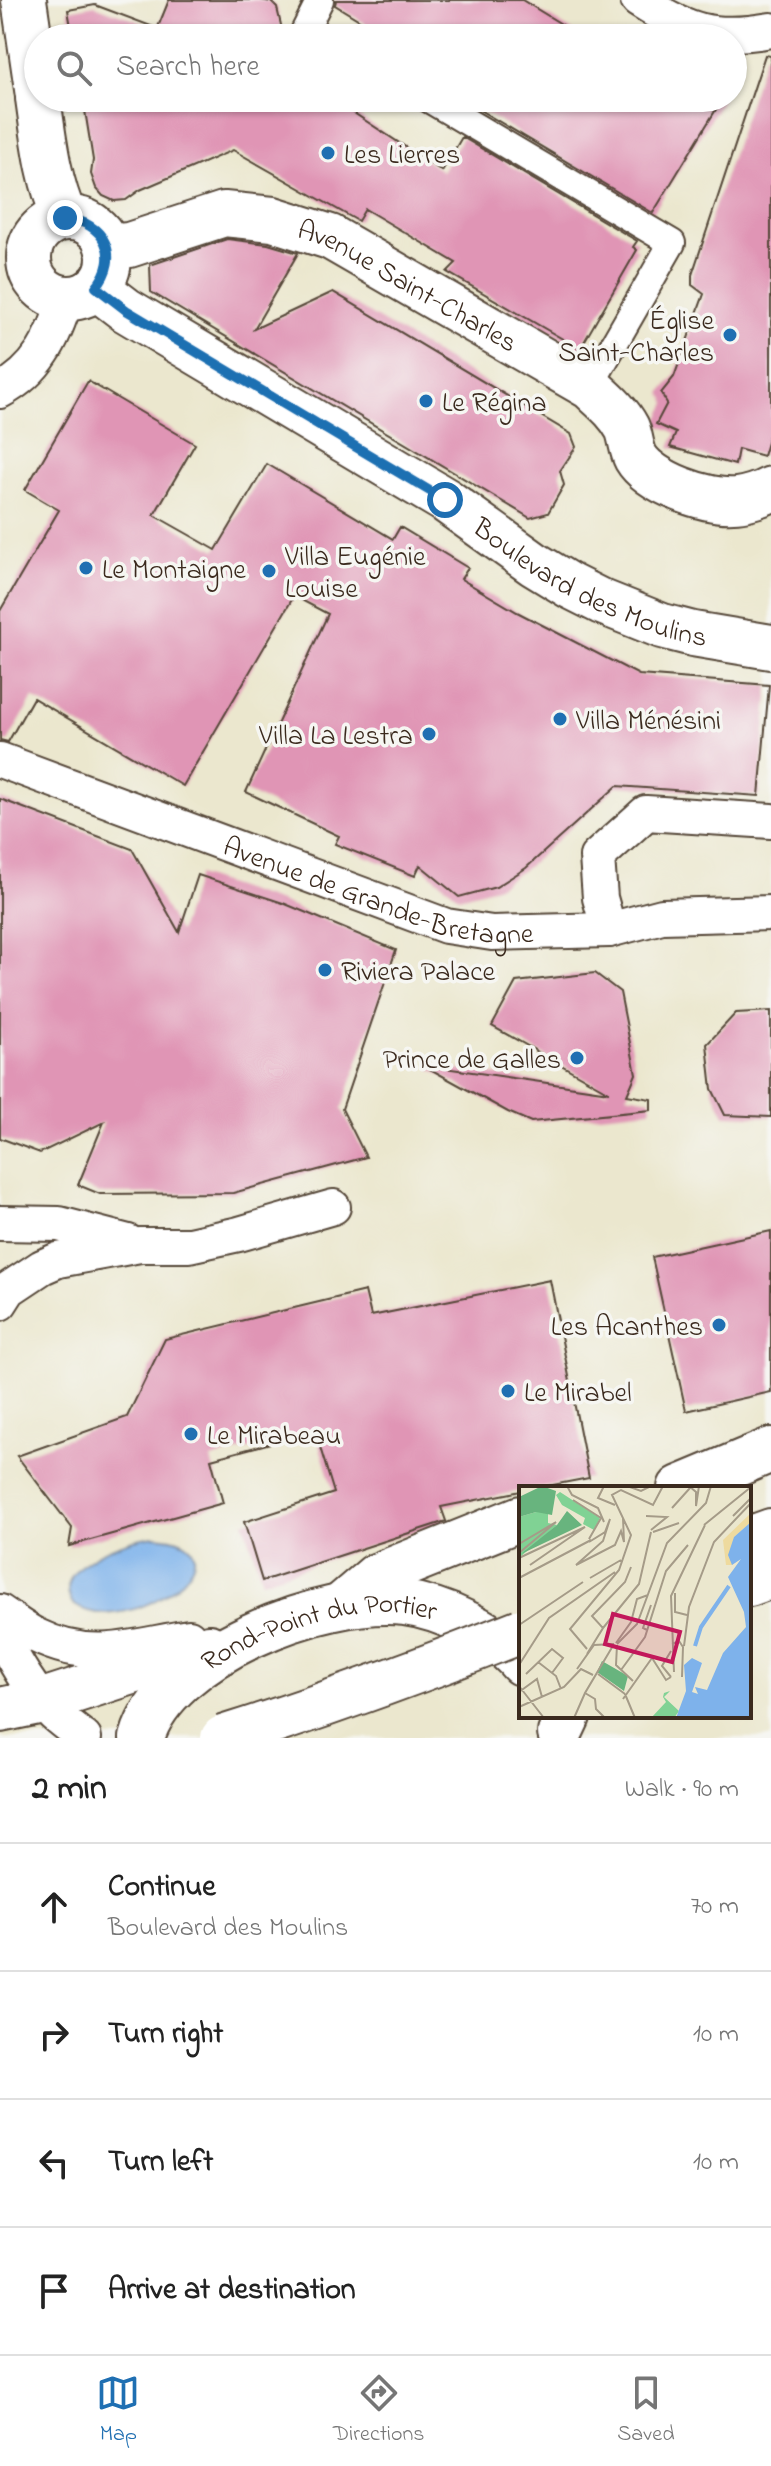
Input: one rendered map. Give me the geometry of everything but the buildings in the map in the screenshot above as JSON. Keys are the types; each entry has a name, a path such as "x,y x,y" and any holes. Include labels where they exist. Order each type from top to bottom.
{"main road":[{"path":"24,0 27,24"},
{"path":"40,112 54,194 65,218"},
{"name":"Avenue Saint-Charles","path":"90,278 129,245 224,214 273,219 330,237 590,387 616,411 628,431 636,457 651,475 699,495 735,500 771,489"},
{"path":"65,218 91,225 101,234 90,278 54,295 36,280 16,242 65,218"},
{"name":"Boulevard des Moulins","path":"90,278 126,310 445,500 570,586 662,626 771,647"},
{"path":"685,1486 771,1450"},
{"path":"341,1606 376,1576 519,1519"},
{"path":"751,1538 771,1531"},
{"path":"751,1583 771,1576"},
{"name":"Rond-Point du Portier","path":"142,1738 154,1710 164,1697 214,1656 257,1631 341,1606 401,1603 430,1608 477,1629 501,1644 519,1661"},
{"path":"0,1710 43,1701 257,1631"},
{"path":"223,1738 397,1679 519,1632"}],"street":[{"path":"308,24 320,0"},
{"path":"638,0 668,20 680,24"},
{"path":"747,34 771,30"},
{"path":"451,112 672,243 599,370"},
{"path":"0,391 12,385 39,360 90,278"},
{"name":"Avenue de Grande-Bretagne","path":"0,760 446,926 492,933 609,930 662,916 771,913"},
{"path":"609,930 600,898 597,857 646,813 771,821"},
{"path":"0,1303 9,1289 58,1260 140,1245 189,1245 333,1207"},
{"path":"0,1223 59,1224 140,1245"},
{"path":"0,1612 34,1635 87,1652 131,1648 217,1633 257,1631"},
{"path":"0,1634 18,1668 43,1701 84,1738"}],"water":[{"path":"154,1536 183,1542 194,1554 190,1571 175,1587 152,1602 125,1611 98,1613 73,1604 68,1590 71,1577 81,1566 94,1556 126,1542"}],"place":[{"name":"Les Lierres","path":"328,153"},
{"name":"Église Saint-Charles","path":"730,335"},
{"name":"Le Régina","path":"426,401"},
{"name":"Le Montaigne","path":"86,568"},
{"name":"Villa Eugénie Louise","path":"269,571"},
{"name":"Villa Ménésini","path":"560,719"},
{"name":"Villa La Lestra","path":"429,734"},
{"name":"Riviera Palace","path":"325,970"},
{"name":"Prince de Galles","path":"577,1058"},
{"name":"Les Acanthes","path":"719,1325"},
{"name":"Le Mirabel","path":"508,1391"},
{"name":"Le Mirabeau","path":"191,1434"}],"route":[{"path":"65,218 91,225 101,234 107,247 108,268 96,287 126,310 445,500"}]}
